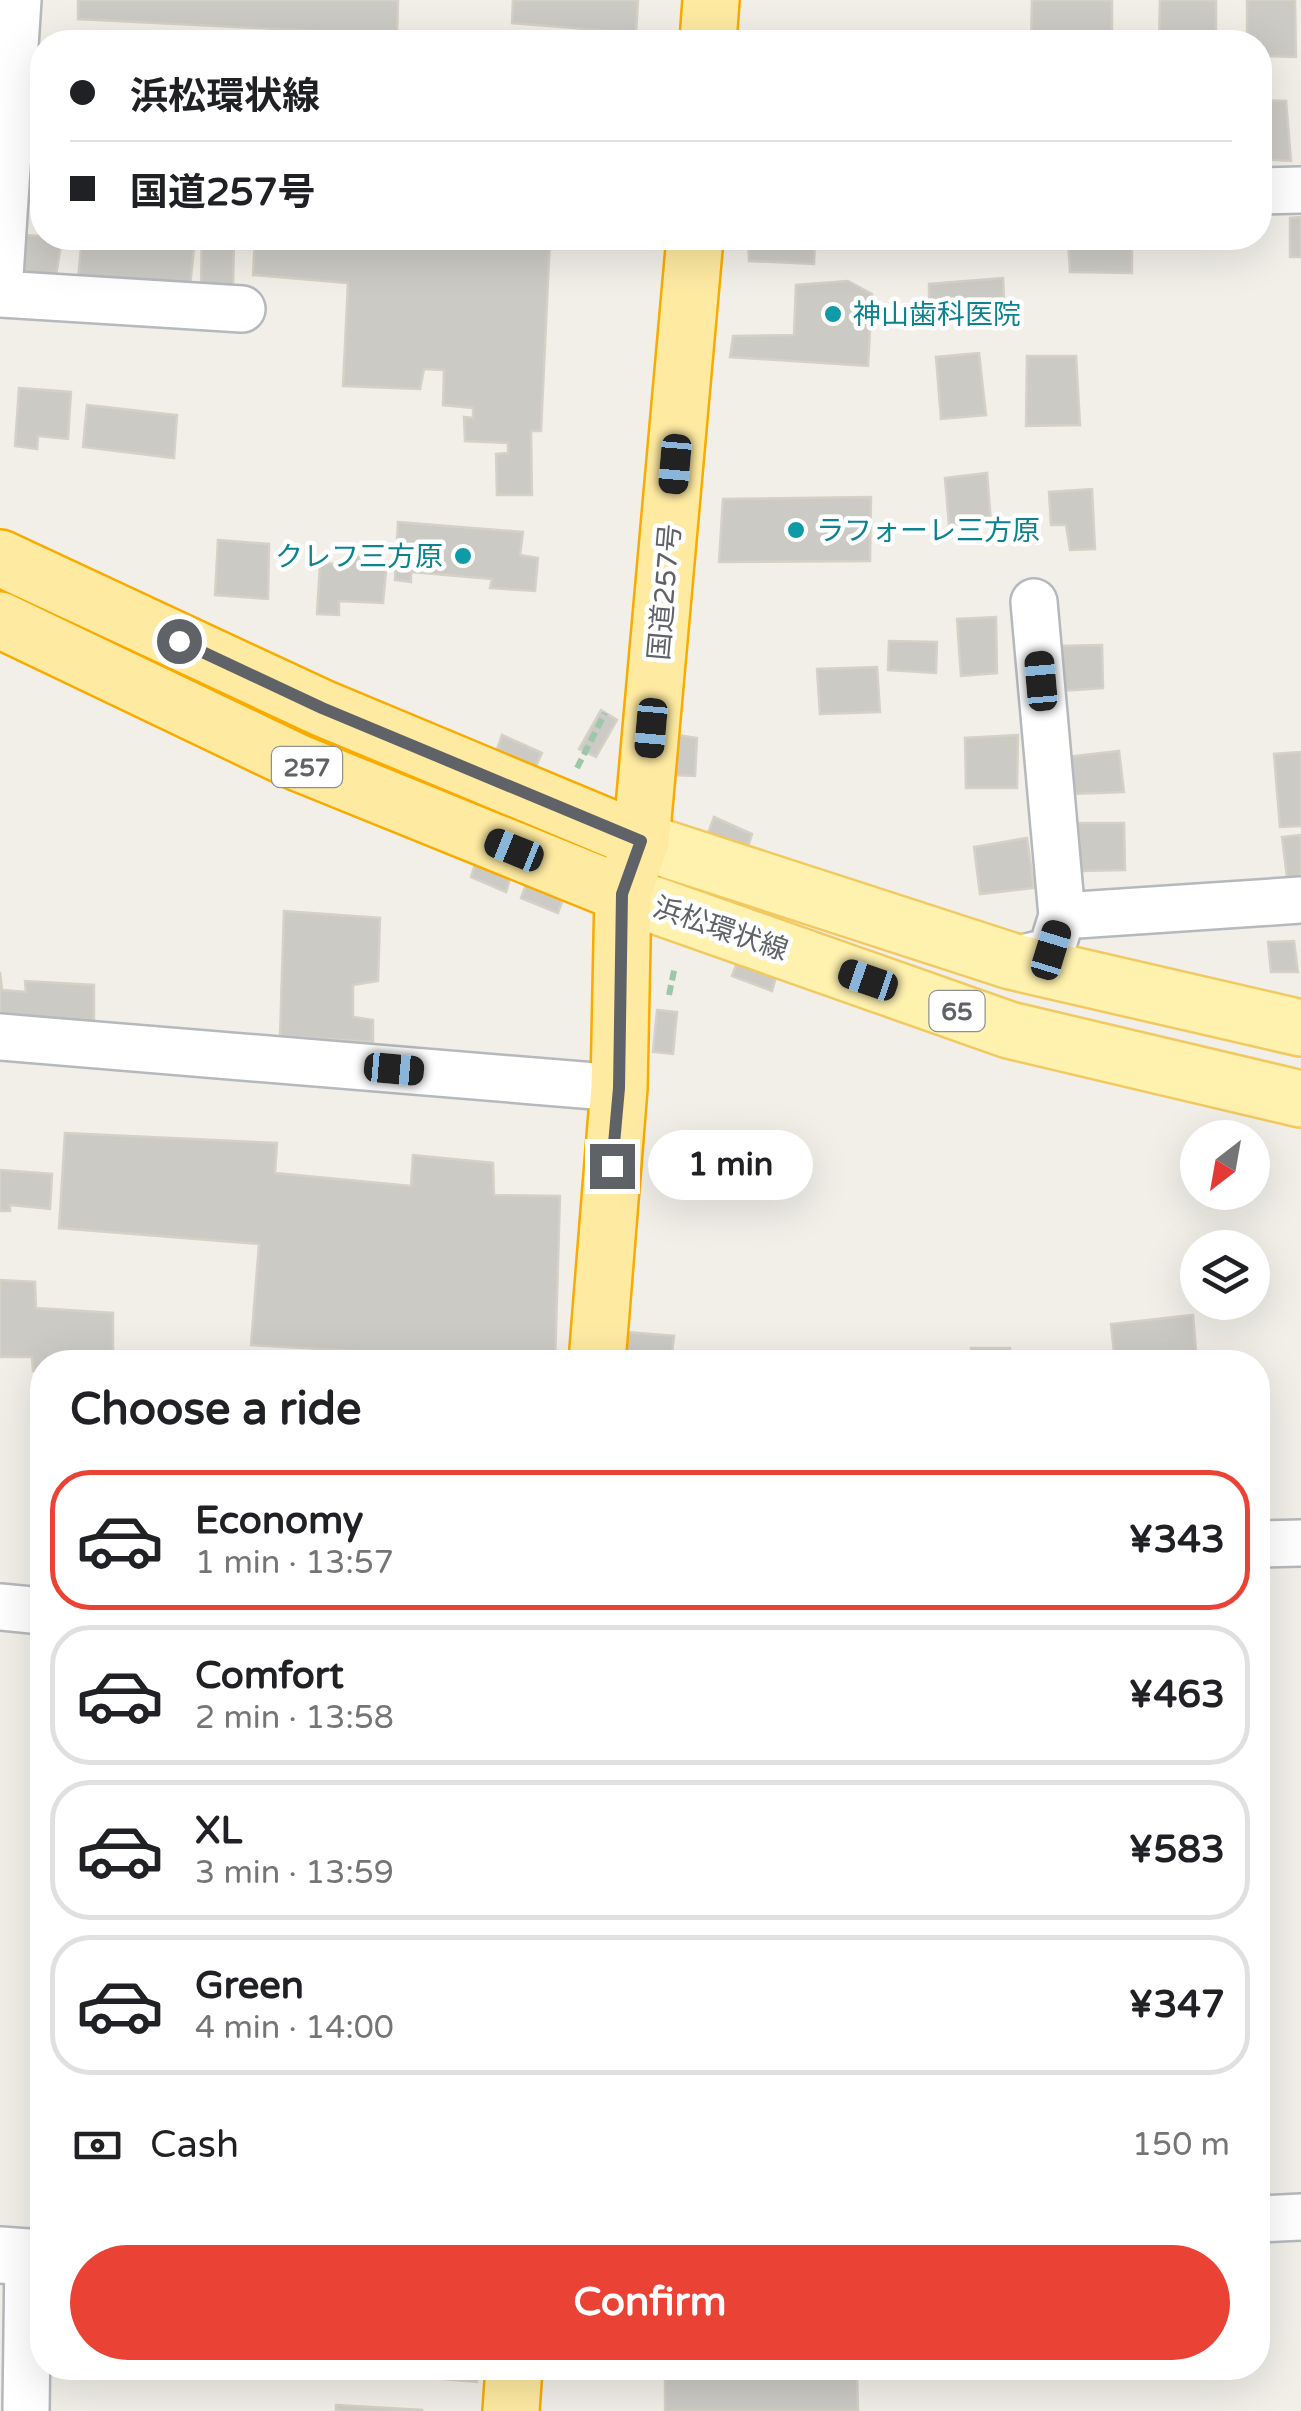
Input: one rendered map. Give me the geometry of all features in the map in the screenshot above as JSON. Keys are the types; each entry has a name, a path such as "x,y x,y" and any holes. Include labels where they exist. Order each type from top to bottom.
{"highway":[{"path":"709,30 711,0"},
{"name":"国道257号","path":"597,1350 619,1088 622,894 641,841 695,250"},
{"name":"浜松環状線","path":"0,558 322,708 641,841"},
{"name":"浜松環状線","path":"0,620 298,763 622,894"},
{"path":"510,2411 513,2380"}],"main road":[{"name":"浜松環状線","path":"641,841 1011,961 1301,1028"},
{"name":"浜松環状線","path":"622,894 1009,1030 1301,1099"}],"street":[{"path":"0,276 18,0"},
{"path":"1272,190 1301,190"},
{"path":"0,294 242,309"},
{"path":"1011,961 1051,950 1062,916 1034,602"},
{"path":"1062,916 1301,900"},
{"path":"0,1037 619,1088"},
{"path":"1270,1544 1301,1543"},
{"path":"0,1607 30,1610"},
{"path":"1270,2218 1301,2217"},
{"path":"24,2257 26,2411"}],"path":[{"path":"570,784 613,698"}],"building":[{"path":"78,0 398,0 397,30 297,30 78,19"},
{"path":"513,0 638,0 636,30 512,23"},
{"path":"1032,0 1112,0 1112,30 1031,30"},
{"path":"1160,0 1216,0 1216,30 1159,30"},
{"path":"1247,0 1295,0 1296,57 1272,56 1272,30 1247,30"},
{"path":"1272,100 1286,101 1291,161 1272,160"},
{"path":"1301,217 1301,257 1290,257 1290,218"},
{"path":"13,234 30,235 30,250 60,250 55,282 9,280"},
{"path":"81,250 194,250 190,287 78,278"},
{"path":"202,250 234,250 233,288 201,284"},
{"path":"254,250 549,250 541,431 531,431 532,495 497,495 496,454 508,453 508,443 465,441 464,417 473,418 473,408 443,405 444,370 424,369 420,389 343,386 348,283 253,275"},
{"path":"749,250 815,250 814,264 749,261"},
{"path":"1069,250 1132,250 1132,273 1070,272"},
{"path":"1003,278 1005,319 929,320 929,284"},
{"name":"神山歯科医院","path":"848,281 872,294 868,366 730,357 733,336 794,335 796,285"},
{"path":"979,353 986,415 941,419 936,357"},
{"path":"1027,356 1076,356 1080,425 1026,426"},
{"path":"19,388 71,392 68,439 38,436 37,449 15,446"},
{"path":"87,405 177,415 174,458 83,447"},
{"path":"987,473 991,523 949,525 945,478"},
{"path":"1092,489 1095,549 1070,550 1066,525 1051,525 1049,492"},
{"name":"ラフォーレ三方原","path":"871,497 870,561 719,562 723,499"},
{"name":"クレフ三方原","path":"398,522 523,532 520,555 538,558 535,591 490,588 492,579 411,572 411,582 395,580"},
{"path":"218,540 269,544 268,599 215,595"},
{"path":"350,556 387,561 383,603 339,601 339,615 317,614 320,563 351,565"},
{"path":"996,617 997,673 961,676 957,619"},
{"path":"889,641 937,642 936,673 888,670"},
{"path":"1102,645 1103,688 1061,691 1058,646"},
{"path":"877,667 880,712 820,714 817,669"},
{"path":"601,710 617,720 596,757 579,749"},
{"path":"502,735 542,753 533,773 495,755"},
{"path":"677,735 697,738 695,776 675,775"},
{"path":"1018,735 1017,788 966,788 965,738"},
{"path":"1119,751 1124,792 1071,794 1066,757"},
{"path":"1301,752 1301,826 1280,827 1274,754"},
{"path":"714,817 752,834 746,853 707,836"},
{"path":"1078,823 1124,823 1125,870 1082,871"},
{"path":"1301,835 1301,884 1288,885 1282,837"},
{"path":"1027,838 1034,888 980,894 974,847"},
{"path":"477,858 512,873 506,892 471,877"},
{"path":"528,879 565,893 558,913 521,898"},
{"path":"284,911 380,918 378,981 353,985 353,1017 373,1020 373,1042 280,1036"},
{"path":"1294,941 1298,972 1271,972 1268,942"},
{"path":"738,960 777,973 772,991 732,976"},
{"path":"0,972 2,990 26,992 25,981 94,985 94,1033 0,1027"},
{"path":"657,1010 677,1012 673,1054 653,1052"},
{"path":"65,1133 277,1143 275,1173 411,1186 413,1155 493,1163 494,1195 560,1196 555,1350 340,1350 251,1345 259,1244 59,1228"},
{"path":"0,1170 52,1174 50,1209 10,1205 10,1211 0,1211"},
{"path":"0,1280 35,1282 36,1308 113,1313 113,1350 30,1350 30,1357 0,1357"},
{"path":"1180,1316 1180,1320 1193,1320 1196,1350 1114,1350 1111,1324"},
{"path":"626,1332 674,1336 672,1350 624,1350"},
{"path":"971,1348 1010,1350 971,1350"},
{"path":"665,2380 857,2380 858,2411 665,2411"},
{"path":"336,2405 422,2410 422,2411 336,2411"}],"place":[{"name":"神山歯科医院","path":"833,314"},
{"name":"ラフォーレ三方原","path":"796,530"},
{"name":"クレフ三方原","path":"463,556"}],"route":[{"path":"179,641 322,708 641,841 622,894 619,1088 612,1166"}]}
